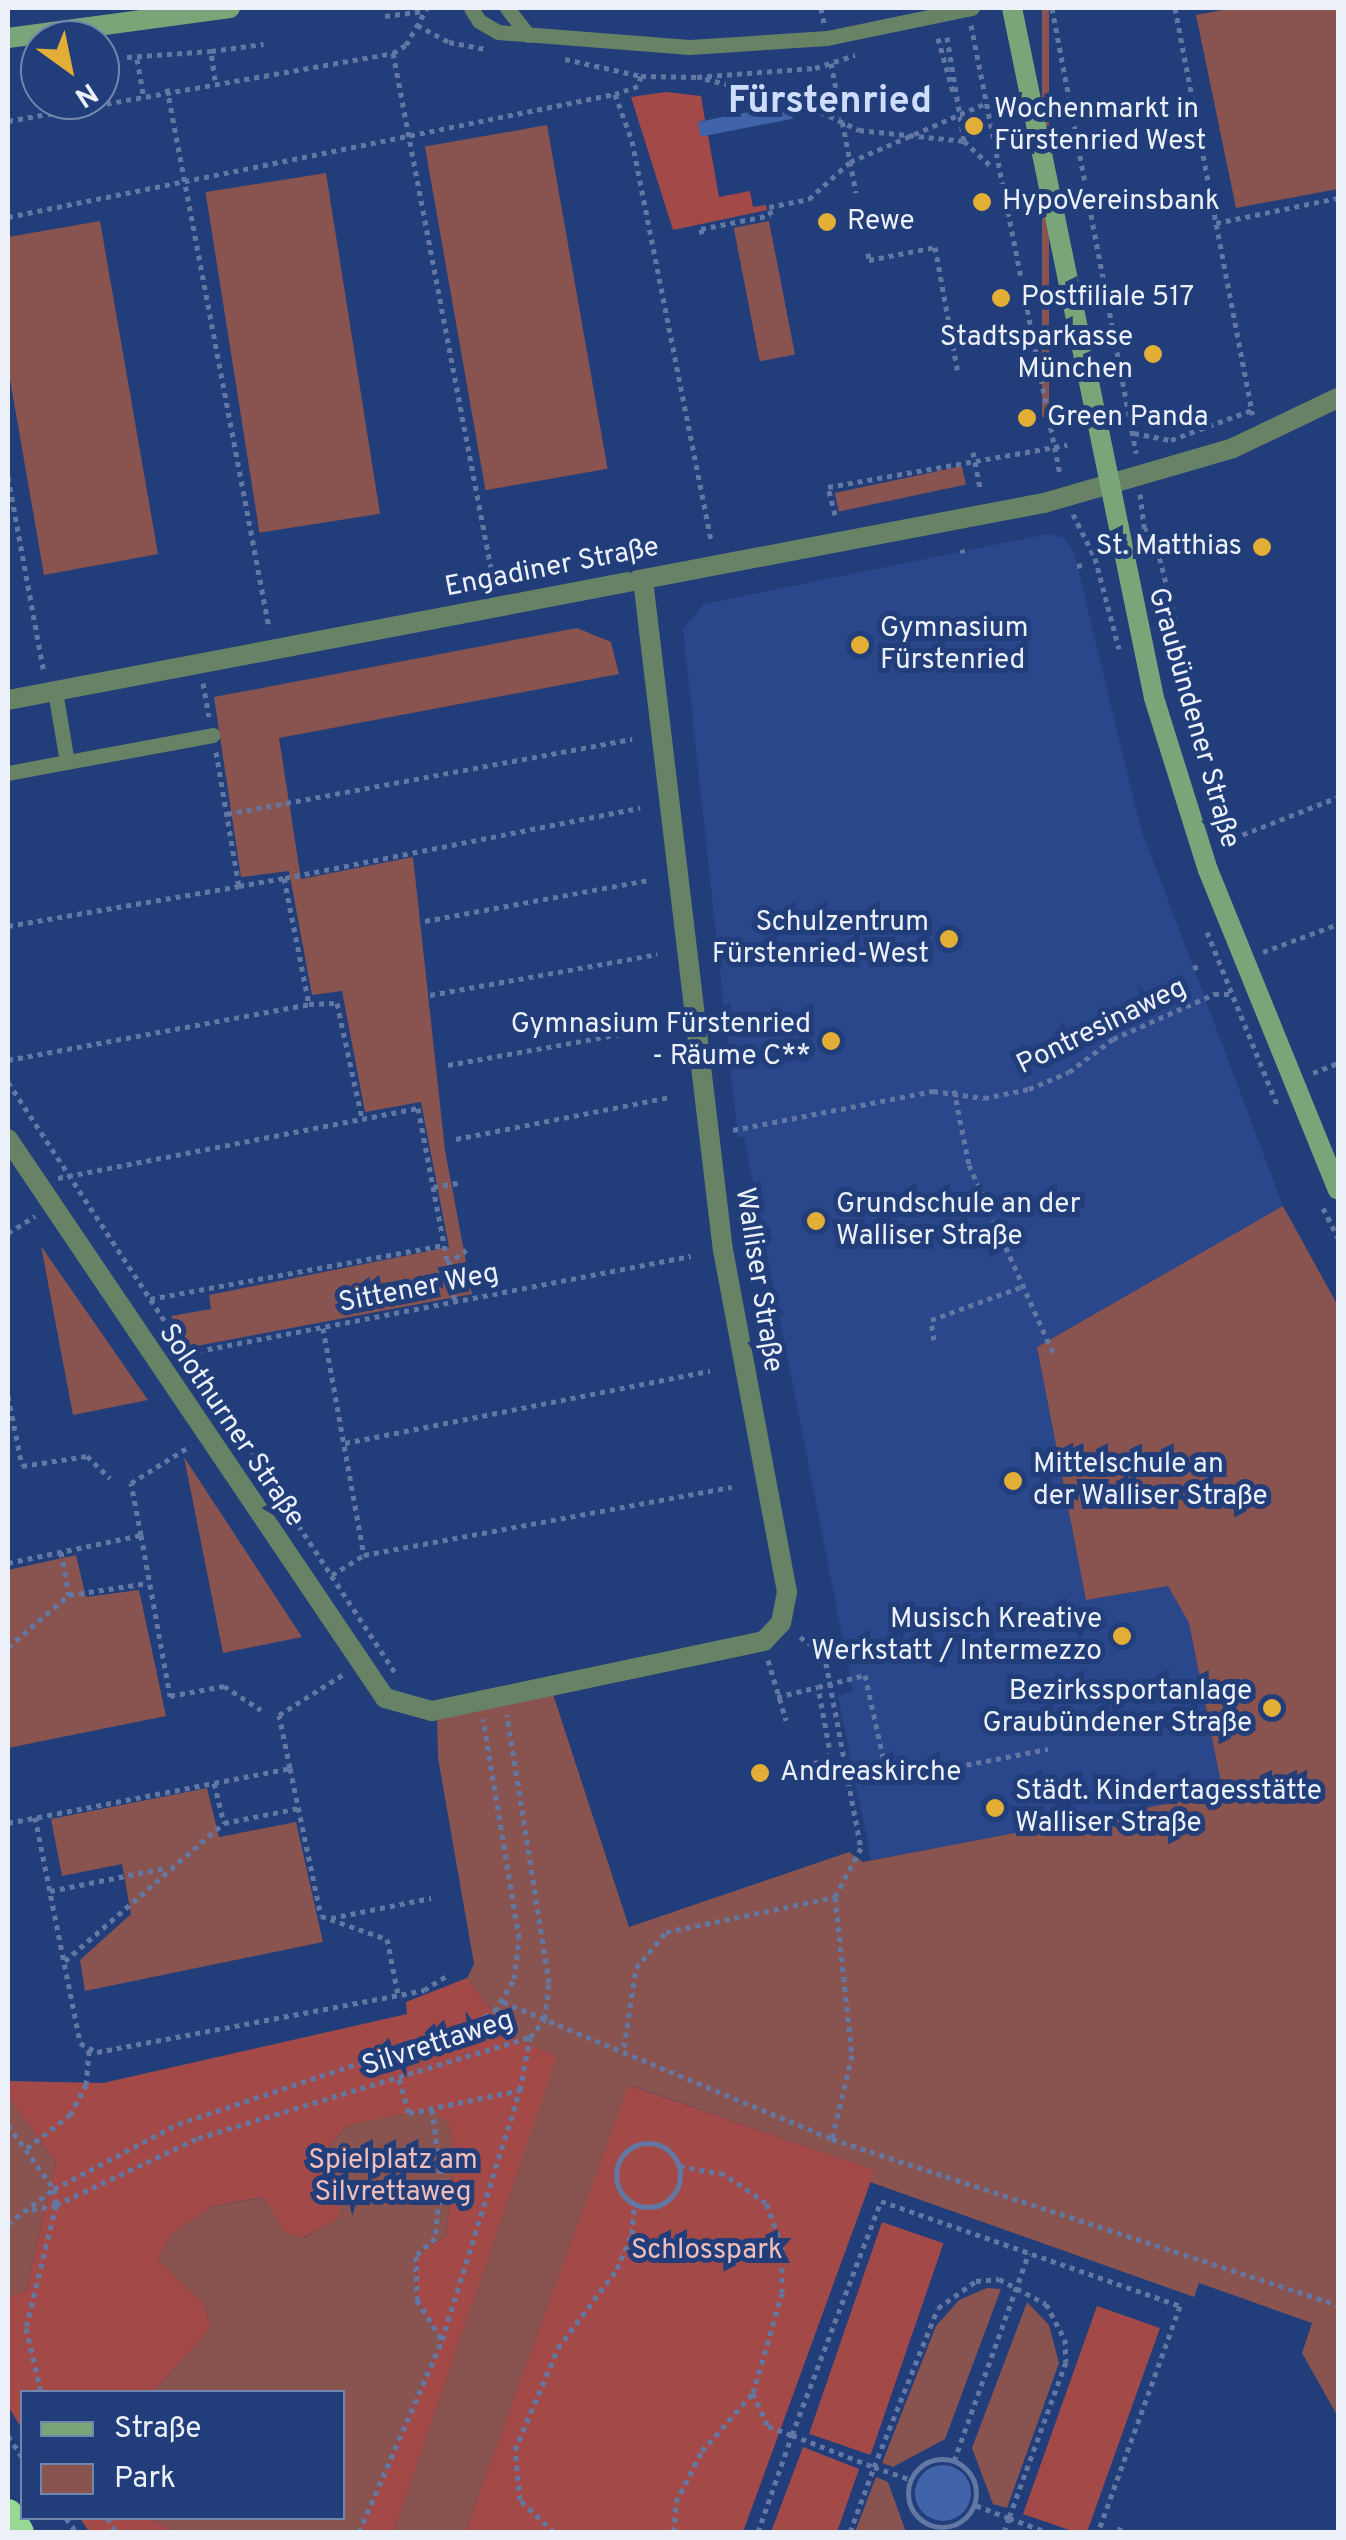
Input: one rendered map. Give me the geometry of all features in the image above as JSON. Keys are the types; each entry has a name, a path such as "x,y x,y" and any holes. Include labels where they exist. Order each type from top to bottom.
{"highway":[{"path":"8,2514 19,2532"}],"street":[{"path":"8,38 230,8"},
{"name":"Graubündener Straße","path":"1012,8 1106,486 1154,698 1252,986 1338,1190"},
{"name":"Engadiner Straße","path":"8,700 643,580 1106,486 1257,438 1338,398"},
{"name":"Walliser Straße","path":"643,580 722,1251 787,1592 781,1623 764,1642"},
{"name":"Solothurner Straße","path":"8,1139 357,1665 386,1698 432,1711 480,1701"},
{"path":"480,1701 764,1642"}],"lane":[{"path":"471,8 487,27 528,35 689,48 827,38 970,8"},
{"path":"506,8 528,35"},
{"path":"51,691 67,762"},
{"path":"8,773 212,735"}],"path":[{"path":"822,8 856,192"},
{"path":"970,8 1053,455"},
{"path":"1052,8 1134,433 1144,527 1156,548 1192,685 1200,765"},
{"path":"1176,8 1257,438"},
{"path":"385,16 426,10"},
{"path":"8,122 167,88 393,53 406,45 426,10"},
{"path":"811,18 840,13"},
{"path":"947,36 964,141 990,166"},
{"path":"938,38 954,95"},
{"path":"127,58 137,60 264,44"},
{"path":"211,51 215,80"},
{"path":"393,53 498,606"},
{"path":"137,60 143,93"},
{"path":"8,217 616,94 638,86 641,76"},
{"path":"697,77 793,99 843,123 964,141"},
{"path":"167,88 274,650"},
{"path":"616,94 632,141 712,540"},
{"path":"702,234 701,228 771,215 769,207 809,199 850,162 985,103"},
{"path":"1216,223 1338,198"},
{"path":"868,252 869,260 935,247 958,374"},
{"path":"1134,433 1171,440 1252,410"},
{"path":"834,516 828,487 974,455 1067,445"},
{"path":"974,455 980,488"},
{"path":"8,477 51,691"},
{"path":"200,665 239,886"},
{"path":"226,814 632,739"},
{"path":"1224,842 1338,797"},
{"path":"8,926 284,878 640,808"},
{"path":"284,878 309,1004"},
{"path":"425,922 649,880"},
{"path":"1263,952 1338,924"},
{"path":"430,995 656,954"},
{"path":"1193,968 1202,965"},
{"name":"Pontresinaweg","path":"733,1130 954,1090 984,1098 1028,1089 1069,1072 1113,1039 1214,994 1252,986"},
{"path":"8,1060 309,1004 337,1003 362,1119"},
{"path":"448,1065 664,1026"},
{"path":"1312,1074 1338,1063"},
{"path":"8,1082 399,1672"},
{"path":"954,1090 969,1165 1054,1355"},
{"path":"456,1140 671,1097"},
{"path":"35,1182 418,1108 455,1302"},
{"path":"433,1187 458,1183"},
{"path":"8,1233 51,1206"},
{"path":"118,1305 444,1245"},
{"path":"447,1264 466,1250"},
{"name":"Sittener Weg","path":"154,1360 690,1256"},
{"path":"934,1340 931,1320 1021,1287"},
{"path":"322,1328 364,1555"},
{"path":"345,1443 710,1371"},
{"path":"8,1396 22,1466 87,1456 110,1478"},
{"path":"205,1436 132,1483 170,1696 224,1686 261,1710"},
{"path":"307,1590 364,1555 732,1487"},
{"path":"8,1562 141,1535"},
{"path":"61,1552 69,1595"},
{"path":"8,1646 69,1595 148,1583"},
{"path":"800,1637 824,1653 861,1848 835,1896 852,2055 832,2139"},
{"path":"764,1642 786,1720"},
{"path":"326,1919 280,1715 357,1665"},
{"path":"777,1697 865,1675 888,1780 1048,1748"},
{"path":"814,1764 831,1757 818,1686"},
{"name":"Silvrettaweg","path":"32,2210 56,2205 160,2152 530,2037 545,2018 543,1921 504,1697"},
{"name":"Silvrettaweg","path":"8,2224 32,2210 54,2188 178,2124 467,2027 503,2002 517,1964 518,1916 480,1701"},
{"path":"8,1822 290,1768"},
{"path":"214,1783 224,1823"},
{"path":"64,1962 165,1868 224,1823 299,1808"},
{"path":"36,1818 80,2043 97,2052 398,1994 446,1976"},
{"path":"50,1891 165,1868"},
{"path":"624,2047 636,1968 666,1932 835,1896"},
{"path":"326,1919 431,1898"},
{"path":"326,1919 386,1939 398,1994"},
{"path":"503,2002 624,2047 832,2139 1338,2305"},
{"path":"359,2532 442,2340 520,2090 530,2037"},
{"path":"27,2148 70,2116 86,2085 89,2048"},
{"path":"399,2079 410,2113 520,2090"},
{"path":"432,2109 441,2180 435,2238 416,2256 417,2300 442,2340"},
{"path":"8,2125 54,2188 56,2205 26,2328 40,2390"},
{"path":"554,2532 520,2500 515,2450 558,2348 617,2268 632,2234 634,2204 616,2179 627,2150 657,2144 679,2166 724,2174 766,2203 782,2246 782,2292 753,2392 702,2451 676,2502 674,2532"},
{"path":"634,2204 664,2202 678,2186 679,2166"},
{"path":"758,2532 881,2202 1180,2306 1098,2532"},
{"path":"954,2461 1029,2253"},
{"path":"850,2532 938,2308 976,2282 1018,2284 1056,2319 1066,2362 1004,2532"},
{"path":"753,2392 768,2426 911,2480"},
{"path":"954,2461 974,2478 975,2504 957,2524 929,2529 913,2510 911,2480 924,2464 954,2461"},
{"path":"975,2504 1047,2532"}],"shaded area":[{"path":"790,104 793,119 701,137 698,122"},
{"path":"1048,534 1064,538 1074,552 1140,826 1283,1206 1037,1347 1086,1599 1168,1586 1189,1623 1223,1793 871,1860 838,1696 853,1691 744,1137 738,1137 683,629 704,604"},
{"path":"943,2465 963,2473 971,2493 963,2513 943,2521 923,2513 915,2493 923,2473"}],"green space":[{"path":"1042,8 1049,8 1049,417 1042,417"},
{"path":"1233,8 1338,8 1338,189 1236,208 1196,15"},
{"path":"666,92 701,96 705,120 698,122 701,136 708,135 719,197 750,191 753,207 766,205 767,210 673,230 631,97"},
{"path":"547,125 608,469 485,490 425,147"},
{"path":"326,173 380,514 259,533 206,192"},
{"path":"100,221 158,554 44,575 8,368 8,237"},
{"path":"769,221 795,355 760,361 734,228"},
{"path":"962,466 966,485 839,512 835,493"},
{"path":"577,628 611,642 619,674 279,738 301,879 413,857 445,1150 472,1294 191,1347 171,1316 211,1309 209,1295 449,1247 421,1102 365,1112 342,991 312,995 289,871 241,877 214,697"},
{"name":"Bezirkssportanlage Graubündener Straße","path":"1283,1206 1338,1306 1338,2417 1302,2353 1312,2323 1199,2283 1194,2297 870,2182 874,2170 630,2085 465,2532 394,2532 556,2056 514,2039 467,1978 474,1964 438,1758 437,1714 552,1691 629,1927 849,1852 863,1862 1223,1793 1189,1623 1168,1586 1086,1600 1037,1347"},
{"path":"41,1246 148,1400 73,1415"},
{"path":"184,1457 302,1637 223,1653"},
{"path":"76,1555 86,1597 139,1590 166,1716 8,1748 8,1570"},
{"path":"207,1788 219,1837 296,1822 323,1942 85,1991 80,1960 131,1914 122,1864 62,1876 51,1819"},
{"path":"467,1978 514,2039 557,2056 394,2532 359,2532 442,2340 417,2300 416,2256 446,2236 454,2167 449,2123 432,2109 347,2125 328,2148 340,2217 303,2238 283,2231 265,2197 213,2206 170,2235 158,2259 204,2304 211,2328 155,2390 20,2390 20,2426 8,2406 8,2296 26,2291 56,2163 8,2097 8,2081 103,2083 407,2014 406,2002"},
{"name":"Schlosspark","path":"629,2085 875,2170 743,2532 465,2532"},
{"path":"8,2097 56,2163 26,2291 8,2296"},
{"name":"Spielplatz am Silvrettaweg","path":"432,2109 449,2122 454,2167 446,2236 416,2256 417,2300 442,2340 359,2532 174,2532 152,2520 345,2520 345,2390 155,2390 211,2328 204,2304 158,2259 170,2235 213,2206 266,2197 283,2231 304,2238 339,2217 328,2148 348,2124"},
{"path":"882,2222 943,2243 871,2455 809,2434"},
{"path":"987,2288 1001,2289 945,2439 893,2467 882,2463 936,2326 959,2300"},
{"path":"1027,2302 1049,2325 1059,2363 1007,2508 993,2504 972,2448"},
{"path":"1097,2306 1160,2328 1087,2532 1075,2532 1023,2514"},
{"path":"803,2447 859,2469 837,2532 771,2532"},
{"path":"876,2477 888,2482 906,2532 855,2532"},
{"path":"81,2520 152,2520 174,2532 89,2532"}],"place":[{"name":"Wochenmarkt in Fürstenried West","path":"974,126"},
{"name":"HypoVereinsbank","path":"982,202"},
{"name":"Rewe","path":"827,222"},
{"name":"Postfiliale 517","path":"1001,298"},
{"name":"Stadtsparkasse München","path":"1153,354"},
{"name":"Green Panda","path":"1027,418"},
{"name":"St. Matthias","path":"1262,547"},
{"name":"Gymnasium Fürstenried","path":"860,645"},
{"name":"Schulzentrum Fürstenried-West","path":"949,939"},
{"name":"Gymnasium Fürstenried - Räume C**","path":"831,1041"},
{"name":"Grundschule an der Walliser Straße","path":"816,1221"},
{"name":"Mittelschule an der Walliser Straße","path":"1013,1481"},
{"name":"Musisch Kreative Werkstatt / Intermezzo","path":"1122,1636"},
{"name":"Bezirkssportanlage Graubündener Straße","path":"1272,1708"},
{"name":"Andreaskirche","path":"760,1773"},
{"name":"Städt. Kindertagesstätte Walliser Straße","path":"995,1808"}],"district":[{"name":"Fürstenried","path":"830,103"}]}
